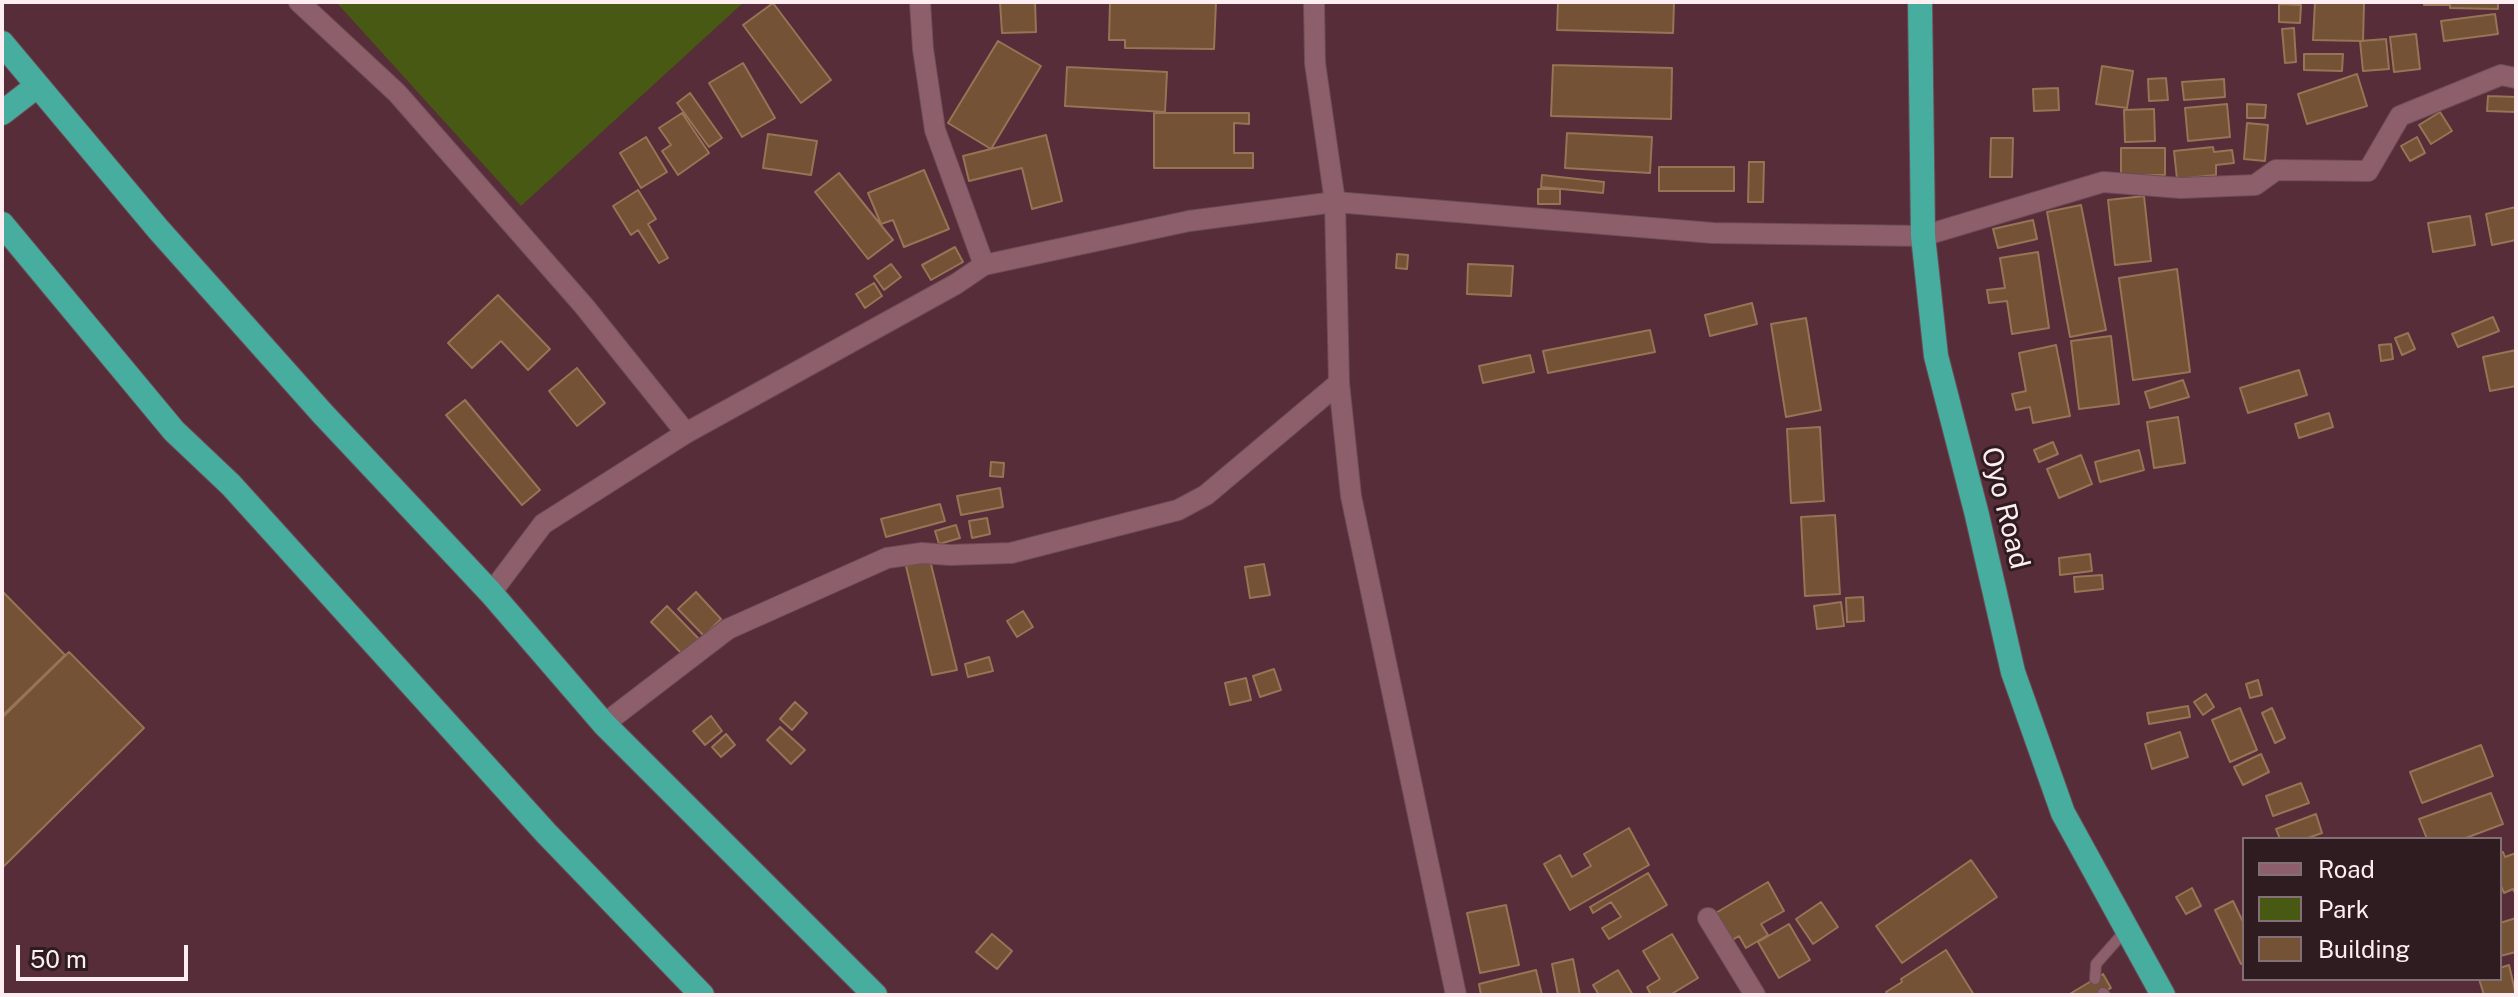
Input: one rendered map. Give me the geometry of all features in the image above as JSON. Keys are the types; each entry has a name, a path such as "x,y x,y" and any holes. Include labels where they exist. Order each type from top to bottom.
{"highway":[{"name":"Oyo Road","path":"1920,2 1923,236 1936,356 2013,672 2063,813 2125,931 2163,995"},
{"path":"2,43 158,229 302,390 491,593 604,724 875,995"},
{"path":"2,113 37,86"},
{"path":"2,224 174,431 231,485 546,833 702,995"}],"street":[{"path":"299,2 397,93 584,306 686,433"},
{"path":"920,2 923,49 935,130 984,265"},
{"path":"1314,2 1315,63 1335,202 1339,383 1351,496 1456,995"},
{"path":"491,593 543,524 686,433 956,284 984,265 1189,221 1335,202 1713,233 1923,236 2103,182 2181,188 2255,185 2276,170 2368,171 2400,116 2501,75 2516,78"},
{"path":"604,724 728,629 887,558 922,553 1011,553 1178,510 1206,495 1339,383"},
{"path":"1708,918 1755,995"}],"lane":[{"path":"2095,979 2096,964 2125,931"}],"green space":[{"path":"336,2 744,2 521,206"}],"building":[{"path":"1000,2 1035,2 1036,32 1002,33"},
{"path":"1110,2 1216,2 1214,49 1125,48 1125,40 1109,40"},
{"path":"1558,2 1674,2 1673,33 1557,30"},
{"path":"2315,2 2364,3 2363,41 2313,40"},
{"path":"2424,2 2498,2 2498,9 2450,8 2450,5 2424,5"},
{"path":"773,3 831,80 801,103 743,25"},
{"path":"2279,4 2301,5 2300,23 2279,22"},
{"path":"2495,14 2498,34 2444,41 2441,21"},
{"path":"2294,28 2296,62 2285,63 2282,29"},
{"path":"2416,34 2420,69 2394,72 2390,37"},
{"path":"2386,39 2389,69 2363,71 2360,41"},
{"path":"998,41 1041,66 991,149 948,123"},
{"path":"2304,54 2343,54 2342,71 2304,70"},
{"path":"743,63 775,118 742,137 709,83"},
{"path":"1553,65 1672,68 1671,119 1551,116"},
{"path":"2102,66 2133,71 2127,108 2096,104"},
{"path":"1067,67 1167,72 1165,112 1065,106"},
{"path":"2357,74 2367,106 2307,124 2298,94"},
{"path":"2166,78 2168,100 2149,101 2148,79"},
{"path":"2224,79 2225,97 2184,100 2182,82"},
{"path":"2058,88 2059,110 2034,111 2033,89"},
{"path":"690,93 722,138 709,147 677,103"},
{"path":"2488,96 2516,97 2516,112 2487,111"},
{"path":"2227,104 2230,137 2188,141 2185,108"},
{"path":"2247,104 2266,105 2265,118 2247,118"},
{"path":"2154,109 2155,141 2125,142 2124,110"},
{"path":"2440,112 2452,131 2431,144 2419,125"},
{"path":"682,113 709,153 678,175 662,151 671,145 659,128"},
{"path":"1154,113 1249,113 1249,124 1234,123 1234,153 1253,153 1253,168 1154,168"},
{"path":"2247,123 2268,125 2265,161 2244,159"},
{"path":"1567,133 1652,137 1650,173 1565,168"},
{"path":"768,134 817,141 811,175 763,168"},
{"path":"1046,135 1062,201 1032,209 1022,168 969,181 963,156"},
{"path":"646,137 667,172 641,188 620,153"},
{"path":"2417,137 2425,153 2410,161 2401,146"},
{"path":"1991,138 2013,138 2012,177 1990,177"},
{"path":"2213,147 2214,152 2232,150 2234,163 2216,165 2216,175 2177,179 2174,151"},
{"path":"2121,148 2165,148 2165,175 2121,175"},
{"path":"1749,162 1764,162 1763,202 1748,202"},
{"path":"1659,167 1734,167 1734,191 1659,191"},
{"path":"924,170 949,229 904,247 893,220 881,224 868,193"},
{"path":"839,173 893,240 868,259 815,192"},
{"path":"1542,175 1604,182 1603,193 1541,187"},
{"path":"1538,189 1560,189 1560,204 1538,204"},
{"path":"638,190 656,219 648,224 668,258 659,263 638,230 631,235 613,206"},
{"path":"2144,196 2151,261 2115,265 2108,200"},
{"path":"2081,205 2106,330 2070,337 2047,212"},
{"path":"2516,207 2516,240 2492,245 2486,214"},
{"path":"2470,216 2475,245 2433,252 2428,223"},
{"path":"2033,220 2037,239 1998,248 1993,229"},
{"path":"955,247 963,262 931,280 922,265"},
{"path":"2038,252 2049,328 2012,334 2007,301 1989,303 1987,290 2005,288 2000,258"},
{"path":"1397,254 1408,255 1407,269 1396,268"},
{"path":"891,264 901,277 884,290 874,276"},
{"path":"1468,264 1513,266 1511,296 1467,294"},
{"path":"2177,269 2190,372 2133,380 2119,278"},
{"path":"874,283 882,296 865,308 856,294"},
{"path":"498,295 550,349 528,370 501,341 472,368 448,343"},
{"path":"1752,303 1757,324 1710,336 1705,315"},
{"path":"2493,317 2499,331 2458,347 2452,334"},
{"path":"1806,318 1821,410 1786,417 1771,324"},
{"path":"1650,330 1655,352 1548,373 1543,351"},
{"path":"2408,333 2415,349 2402,355 2395,338"},
{"path":"2111,336 2119,404 2079,409 2071,341"},
{"path":"2391,344 2393,359 2381,361 2379,345"},
{"path":"2056,345 2070,416 2033,423 2030,407 2016,410 2012,394 2026,391 2019,353"},
{"path":"2516,350 2516,386 2490,391 2483,357"},
{"path":"1530,355 1534,372 1483,383 1479,366"},
{"path":"577,368 605,403 577,426 549,391"},
{"path":"2299,370 2307,395 2248,413 2240,388"},
{"path":"2183,380 2189,397 2150,408 2145,392"},
{"path":"465,400 540,490 522,505 446,415"},
{"path":"2329,413 2333,427 2299,438 2295,424"},
{"path":"2178,417 2185,463 2154,468 2147,422"},
{"path":"1820,427 1824,501 1791,503 1787,429"},
{"path":"2053,442 2058,454 2039,462 2034,450"},
{"path":"2139,450 2144,470 2100,482 2095,462"},
{"path":"2081,455 2092,484 2059,498 2047,469"},
{"path":"991,462 1004,463 1003,477 990,476"},
{"path":"1000,488 1003,507 961,515 957,496"},
{"path":"940,504 945,521 886,537 881,519"},
{"path":"1835,515 1840,594 1805,596 1801,517"},
{"path":"987,518 990,534 972,538 969,521"},
{"path":"956,525 960,538 939,544 935,531"},
{"path":"2090,554 2092,571 2060,575 2059,558"},
{"path":"930,560 957,670 932,675 906,566"},
{"path":"1264,564 1270,595 1250,598 1245,567"},
{"path":"2102,575 2103,589 2075,592 2074,577"},
{"path":"2,591 65,655 2,716"},
{"path":"696,592 721,619 704,636 678,609"},
{"path":"1863,597 1864,621 1847,622 1846,598"},
{"path":"1841,602 1844,626 1817,629 1814,606"},
{"path":"667,606 699,639 683,655 651,622"},
{"path":"1023,611 1033,627 1017,637 1007,621"},
{"path":"69,652 144,728 2,868 2,718"},
{"path":"989,657 993,671 968,677 965,664"},
{"path":"1274,669 1281,690 1260,697 1253,676"},
{"path":"1246,678 1251,700 1230,705 1225,683"},
{"path":"2258,680 2262,695 2250,698 2246,684"},
{"path":"2206,694 2214,707 2203,715 2194,702"},
{"path":"795,702 807,713 792,730 780,719"},
{"path":"2188,706 2190,717 2149,724 2147,713"},
{"path":"2240,708 2257,750 2230,762 2212,720"},
{"path":"2272,708 2285,738 2275,743 2262,713"},
{"path":"711,716 722,731 705,745 693,731"},
{"path":"780,727 805,750 791,764 767,740"},
{"path":"2180,732 2188,757 2152,769 2145,744"},
{"path":"726,734 735,745 721,757 712,747"},
{"path":"2481,745 2493,776 2422,803 2410,772"},
{"path":"2261,754 2269,772 2243,785 2234,767"},
{"path":"2301,783 2309,803 2273,816 2266,796"},
{"path":"2491,793 2503,824 2468,837 2426,837 2419,819"},
{"path":"2316,814 2322,833 2311,837 2279,837 2276,829"},
{"path":"1629,828 1649,865 1570,910 1544,864 1560,855 1572,877 1591,866 1584,854"},
{"path":"2502,852 2505,857 2516,853 2515,893 2513,889 2504,893 2502,888"},
{"path":"1971,860 1997,897 1902,963 1876,926"},
{"path":"1648,873 1667,905 1609,939 1602,928 1621,917 1611,902 1593,913 1590,907"},
{"path":"1768,882 1784,911 1761,924 1768,935 1746,948 1739,936 1729,942 1714,914"},
{"path":"2192,888 2201,906 2186,914 2176,897"},
{"path":"2233,901 2242,920 2241,964 2215,910"},
{"path":"1821,902 1838,927 1813,944 1796,919"},
{"path":"1506,905 1519,965 1480,973 1467,913"},
{"path":"2516,918 2516,952 2502,956 2502,922"},
{"path":"1789,924 1810,960 1779,978 1758,942"},
{"path":"992,934 1012,951 997,969 976,952"},
{"path":"1672,934 1698,978 1670,995 1651,995 1647,987 1660,979 1643,951"},
{"path":"1946,950 1974,995 1888,995 1886,992 1902,982 1901,979"},
{"path":"1573,959 1580,995 1558,995 1552,964"},
{"path":"2509,965 2516,995 2484,995 2480,981 2502,981 2502,967"},
{"path":"1536,970 1542,995 1481,995 1479,984"},
{"path":"1618,970 1633,995 1599,995 1593,985"},
{"path":"2103,974 2111,988 2099,995 2068,995"}]}
